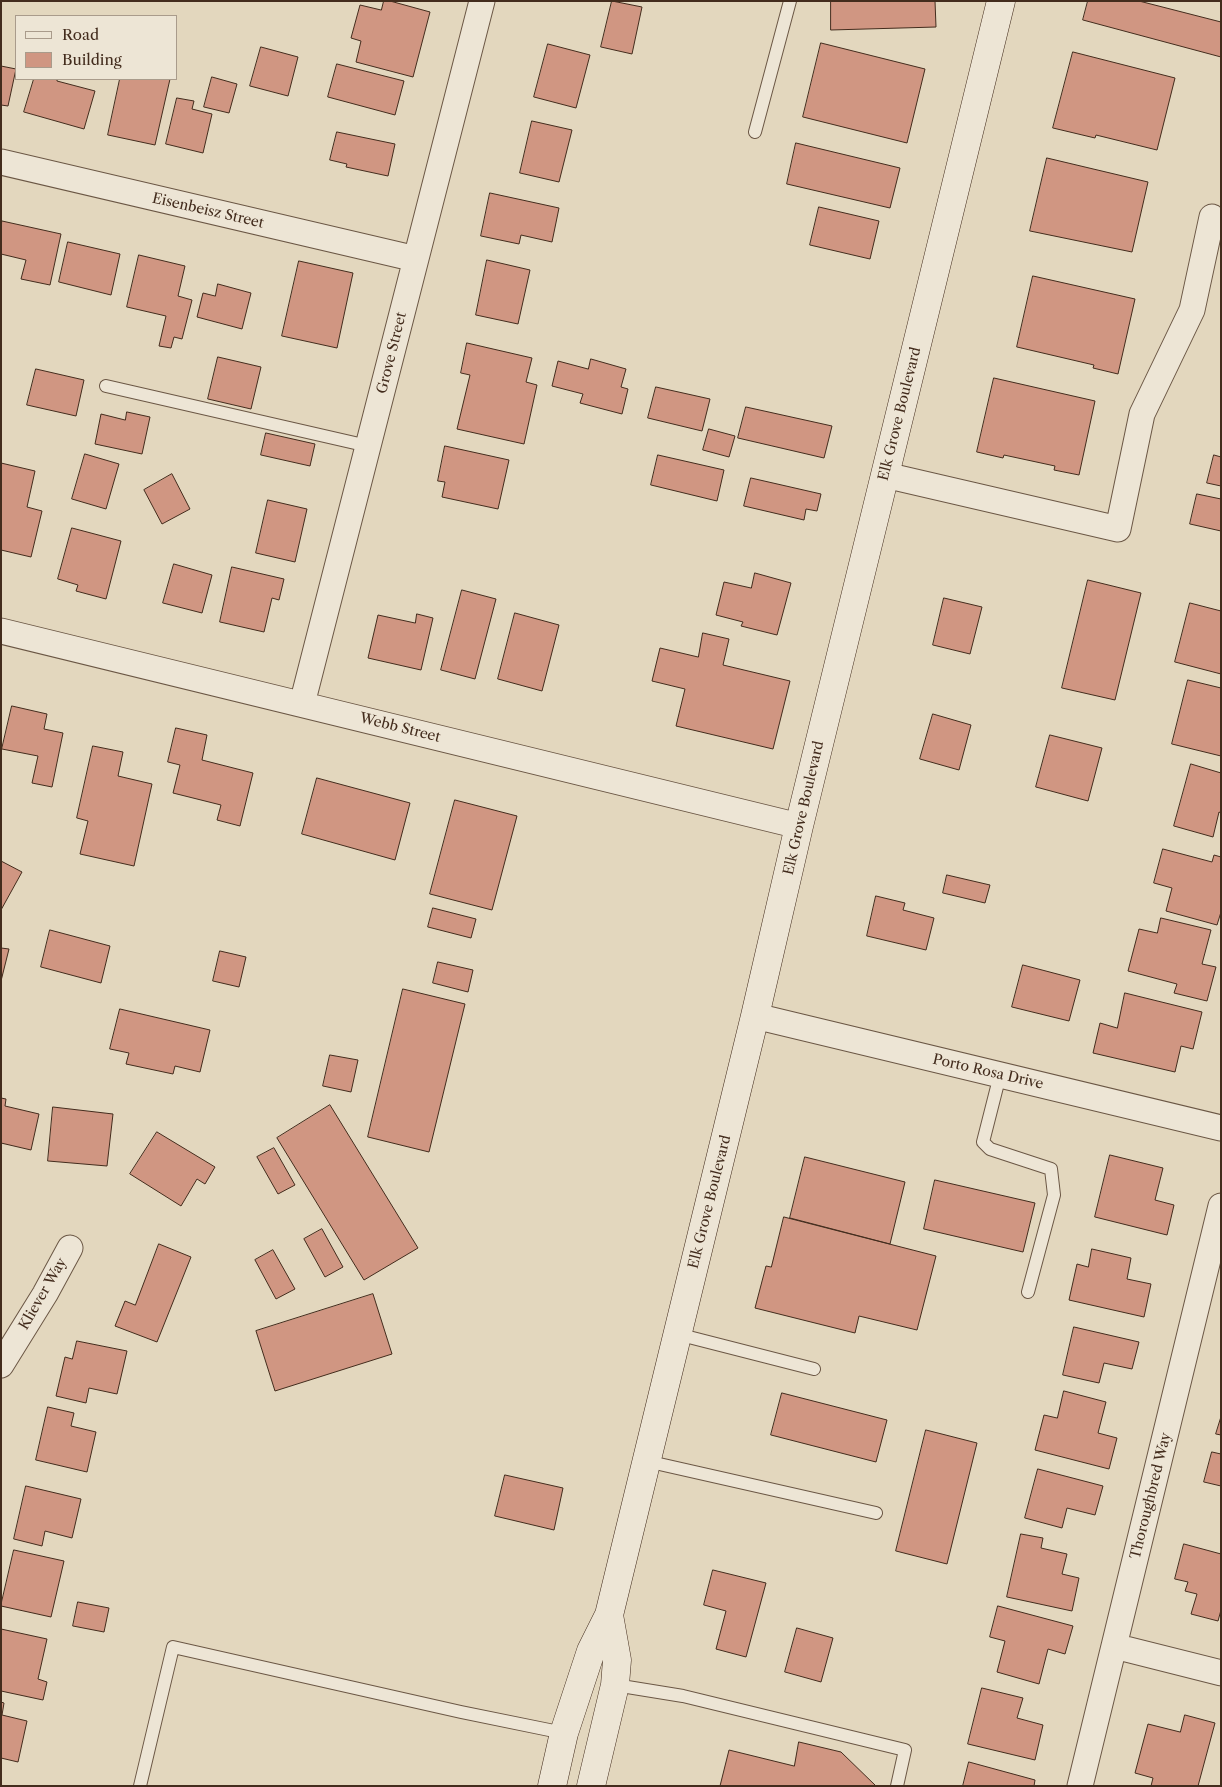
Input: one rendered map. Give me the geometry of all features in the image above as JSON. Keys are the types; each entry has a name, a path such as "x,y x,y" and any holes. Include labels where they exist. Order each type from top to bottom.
{"main road":[{"name":"Elk Grove Boulevard","path":"552,1786 564,1733 591,1651 609,1615 755,1016 798,826 1001,1"},
{"name":"Elk Grove Boulevard","path":"592,1786 615,1685 617,1660 609,1615"}],"street":[{"name":"Grove Street","path":"302,704 482,1"},
{"name":"Eisenbeisz Street","path":"1,162 416,259"},
{"path":"885,475 1118,529 1142,414 1192,310 1212,217"},
{"name":"Webb Street","path":"1,631 798,826"},
{"name":"Porto Rosa Drive","path":"755,1016 1221,1128"},
{"name":"Thoroughbred Way","path":"1080,1786 1221,1206"},
{"name":"Kliever Way","path":"1,1365 45,1294 70,1248"},
{"path":"1114,1646 1221,1673"}],"lane":[{"path":"755,132 790,1"},
{"path":"106,386 368,446"},
{"path":"1000,1075 983,1142 990,1149 1051,1169 1054,1195 1028,1292"},
{"path":"677,1334 814,1369"},
{"path":"646,1461 876,1513"},
{"path":"140,1786 173,1647 452,1710 564,1733"},
{"path":"615,1685 683,1696 905,1750 897,1786"}],"building":[{"path":"384,1 430,12 413,77 356,62 361,41 351,38 360,5 381,10"},
{"path":"612,1 642,7 632,54 601,47"},
{"path":"831,1 935,1 936,27 831,30"},
{"path":"1088,1 1139,1 1221,22 1221,57 1083,20"},
{"path":"821,43 925,69 907,143 803,117"},
{"path":"548,44 590,55 576,108 534,97"},
{"path":"261,47 298,57 288,96 250,86"},
{"path":"1073,52 1175,78 1157,150 1096,135 1095,138 1053,128"},
{"path":"337,64 404,81 395,115 328,97"},
{"path":"1,66 15,69 15,74 8,106 1,105"},
{"path":"212,77 237,84 229,113 204,107"},
{"path":"34,80 57,80 95,91 84,129 24,112"},
{"path":"120,80 170,80 155,145 108,135"},
{"path":"177,98 194,101 192,109 212,114 203,153 166,144"},
{"path":"532,121 572,130 559,182 520,173"},
{"path":"337,132 395,144 388,176 346,167 347,164 330,160"},
{"path":"796,143 900,168 890,208 787,184"},
{"path":"1047,158 1148,182 1132,252 1030,231"},
{"path":"490,193 559,208 552,242 521,235 519,244 481,236"},
{"path":"819,207 879,221 870,259 810,245"},
{"path":"2,221 61,234 50,285 21,279 26,260 1,254"},
{"path":"68,242 120,254 111,295 59,282"},
{"path":"139,255 185,266 178,296 192,300 182,339 174,337 171,348 159,346 166,316 127,307"},
{"path":"487,260 530,270 518,324 476,315"},
{"path":"299,261 353,273 337,348 282,336"},
{"path":"1033,276 1135,299 1118,374 1093,368 1094,365 1017,347"},
{"path":"218,284 251,293 242,329 197,317 203,293 215,296"},
{"path":"467,343 532,358 526,382 537,385 524,444 457,429 470,375 461,373"},
{"path":"218,357 261,367 251,409 208,399"},
{"path":"591,359 626,369 621,387 628,389 622,414 580,403 583,394 552,386 558,361 588,369"},
{"path":"36,369 84,380 76,416 27,405"},
{"path":"994,378 1095,401 1079,475 1054,470 1055,466 1004,455 1003,458 977,452"},
{"path":"656,387 710,399 702,431 648,418"},
{"path":"746,407 832,426 824,458 738,438"},
{"path":"127,412 150,417 142,454 95,444 101,414 125,420"},
{"path":"709,429 735,436 729,457 703,450"},
{"path":"266,433 315,444 310,466 261,455"},
{"path":"445,446 509,460 498,509 442,497 445,482 438,481"},
{"path":"85,454 119,464 106,509 72,499"},
{"path":"658,455 724,470 717,501 651,485"},
{"path":"1214,455 1221,457 1221,486 1207,483"},
{"path":"1,463 35,471 27,507 42,511 31,557 1,550"},
{"path":"172,474 190,509 162,524 144,490"},
{"path":"751,478 821,494 817,511 806,509 804,520 744,506"},
{"path":"1197,494 1221,499 1221,531 1190,524"},
{"path":"268,500 307,509 295,562 256,553"},
{"path":"72,528 121,541 106,599 76,591 78,585 58,579"},
{"path":"174,564 212,575 202,613 163,603"},
{"path":"232,567 284,579 279,600 272,598 264,632 220,622"},
{"path":"755,573 791,583 777,635 741,626 743,622 716,615 724,582 751,588"},
{"path":"1088,580 1141,593 1115,700 1062,688"},
{"path":"462,590 496,599 475,679 441,670"},
{"path":"944,598 982,607 970,654 933,645"},
{"path":"1190,603 1221,611 1221,674 1175,662"},
{"path":"515,613 559,625 542,691 498,679"},
{"path":"417,614 433,618 421,670 368,658 378,615 415,623"},
{"path":"703,633 729,639 723,665 790,681 773,749 676,726 685,689 652,681 660,648 698,657"},
{"path":"1188,680 1221,688 1221,756 1172,744"},
{"path":"12,706 47,714 44,729 63,733 52,787 32,783 38,756 2,749"},
{"path":"933,714 971,725 959,770 920,759"},
{"path":"176,728 207,735 202,760 253,773 240,826 217,820 221,805 173,793 180,765 168,762"},
{"path":"1050,735 1102,748 1088,801 1036,787"},
{"path":"93,746 123,752 118,776 152,784 134,866 80,854 88,821 77,818"},
{"path":"1191,764 1221,773 1221,813 1219,812 1213,837 1174,826"},
{"path":"317,778 410,803 395,860 302,834"},
{"path":"455,800 517,816 492,910 430,894"},
{"path":"1163,849 1212,862 1214,855 1221,857 1221,912 1217,925 1166,911 1172,888 1154,883"},
{"path":"1,861 22,872 1,910"},
{"path":"947,875 990,885 985,903 943,893"},
{"path":"876,896 905,903 903,910 934,918 926,950 867,936"},
{"path":"433,908 476,919 471,938 428,927"},
{"path":"1161,918 1211,930 1202,964 1216,967 1207,1001 1174,993 1177,984 1128,971 1139,929 1157,933"},
{"path":"50,930 110,946 101,983 41,967"},
{"path":"1,948 9,949 1,981"},
{"path":"220,951 246,957 239,987 213,981"},
{"path":"438,962 473,970 468,992 433,983"},
{"path":"1023,965 1080,980 1069,1021 1012,1007"},
{"path":"403,989 465,1004 429,1152 368,1137"},
{"path":"1125,993 1202,1012 1193,1049 1181,1046 1175,1072 1093,1053 1100,1023 1117,1028"},
{"path":"120,1009 210,1030 200,1072 175,1066 173,1074 126,1064 129,1053 110,1049"},
{"path":"330,1055 358,1060 351,1092 323,1086"},
{"path":"1,1098 6,1099 5,1106 39,1114 31,1150 1,1143"},
{"path":"330,1105 418,1248 364,1280 277,1138"},
{"path":"53,1107 113,1114 107,1166 48,1161"},
{"path":"157,1132 215,1167 205,1184 197,1179 181,1206 130,1174"},
{"path":"274,1148 295,1185 278,1194 257,1157"},
{"path":"1110,1155 1163,1168 1155,1200 1174,1205 1167,1235 1095,1217"},
{"path":"805,1157 905,1182 890,1244 790,1218"},
{"path":"935,1180 1035,1203 1023,1252 924,1229"},
{"path":"784,1217 936,1256 917,1330 859,1316 855,1333 755,1308 766,1266 771,1267"},
{"path":"322,1229 343,1267 325,1277 304,1239"},
{"path":"159,1244 191,1257 157,1342 115,1326 125,1301 135,1305"},
{"path":"1092,1249 1131,1258 1127,1279 1151,1284 1144,1317 1069,1300 1077,1264 1088,1267"},
{"path":"273,1250 295,1289 276,1299 255,1260"},
{"path":"373,1294 392,1354 275,1391 256,1331"},
{"path":"1074,1327 1139,1342 1132,1369 1104,1363 1099,1383 1063,1375"},
{"path":"77,1341 127,1351 117,1394 89,1388 86,1403 56,1396 65,1357 72,1359"},
{"path":"1064,1391 1106,1402 1098,1433 1117,1438 1109,1469 1035,1450 1044,1415 1057,1418"},
{"path":"782,1393 887,1420 876,1462 771,1435"},
{"path":"48,1407 74,1413 71,1426 96,1432 87,1472 36,1460"},
{"path":"1221,1417 1221,1435 1216,1434"},
{"path":"926,1430 977,1443 947,1564 896,1551"},
{"path":"1212,1452 1221,1454 1221,1486 1204,1482"},
{"path":"1038,1469 1103,1486 1095,1515 1067,1508 1062,1528 1025,1518"},
{"path":"505,1475 563,1488 554,1530 495,1516"},
{"path":"26,1486 81,1499 72,1538 45,1531 42,1546 14,1539"},
{"path":"1021,1534 1043,1538 1041,1548 1067,1554 1062,1574 1079,1578 1072,1611 1007,1597"},
{"path":"1184,1544 1221,1554 1221,1610 1218,1621 1191,1614 1197,1594 1185,1591 1188,1582 1175,1579"},
{"path":"14,1550 64,1561 51,1617 1,1606"},
{"path":"713,1570 766,1583 746,1657 716,1649 726,1611 704,1605"},
{"path":"78,1602 109,1608 104,1632 73,1626"},
{"path":"998,1606 1073,1626 1065,1654 1048,1649 1039,1684 997,1672 1005,1641 990,1637"},
{"path":"797,1628 833,1638 821,1682 785,1672"},
{"path":"1,1629 47,1639 38,1679 47,1682 43,1700 1,1691"},
{"path":"982,1688 1023,1698 1017,1718 1043,1725 1035,1760 968,1744"},
{"path":"1,1702 4,1703 2,1715 27,1721 18,1762 1,1758"},
{"path":"1185,1715 1215,1723 1198,1786 1151,1786 1153,1778 1135,1773 1148,1724 1180,1732"},
{"path":"799,1742 841,1752 876,1786 720,1786 729,1750 794,1766"},
{"path":"969,1762 1035,1780 1034,1786 963,1786"}]}
